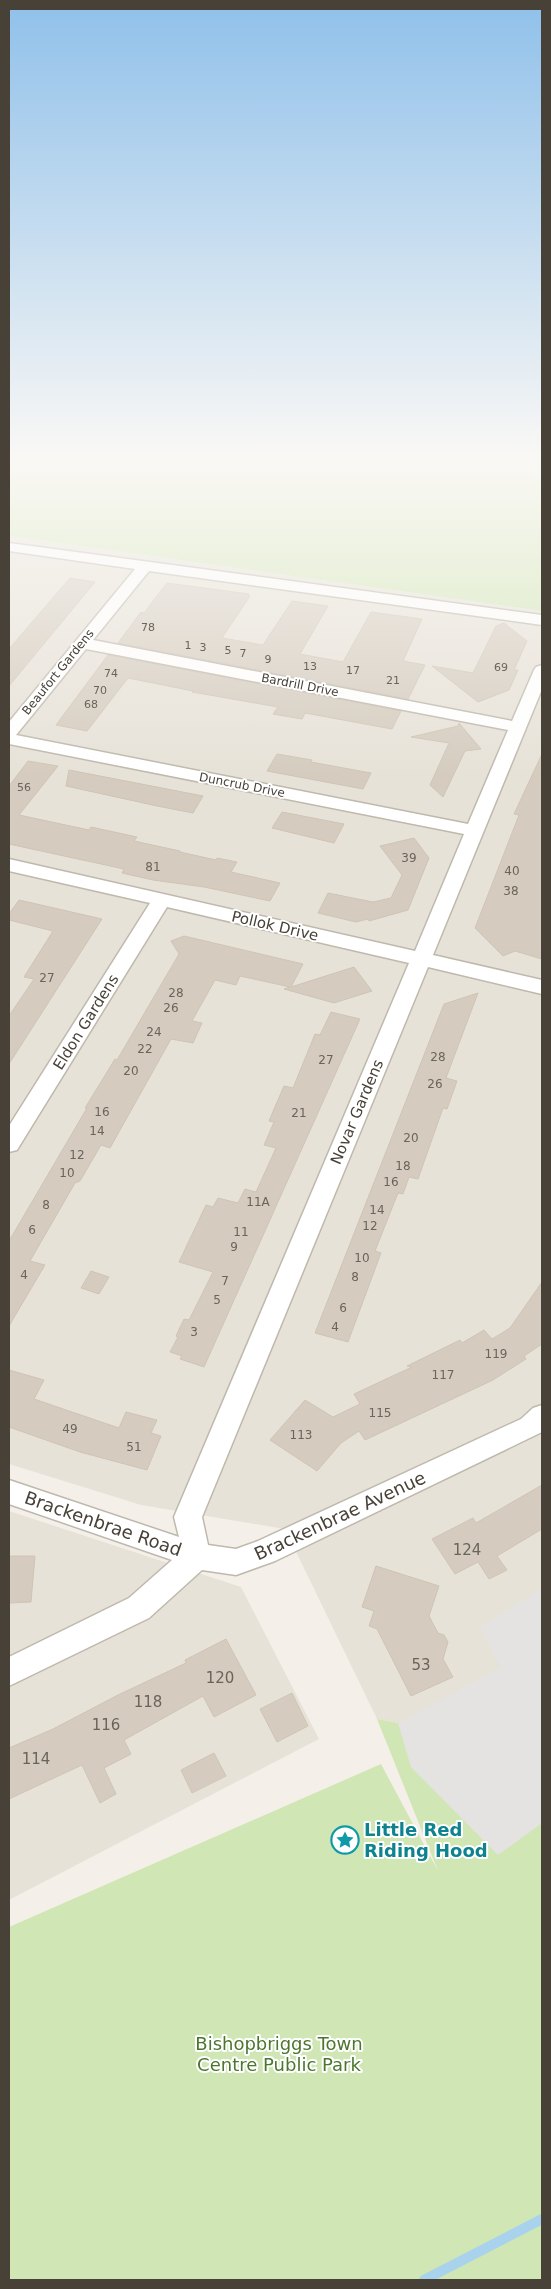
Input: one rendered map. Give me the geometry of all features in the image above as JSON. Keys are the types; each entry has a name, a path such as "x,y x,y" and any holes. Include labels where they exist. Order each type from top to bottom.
{"street":[{"path":"122,563 542,620"},
{"name":"Beaufort Gardens","path":"9,733 145,566"},
{"name":"Bardrill Drive","path":"82,643 519,727"},
{"name":"Novar Gardens","path":"197,1556 188,1517 542,670"},
{"name":"Duncrub Drive","path":"9,739 474,831"},
{"name":"Pollok Drive","path":"9,865 542,987"},
{"name":"Eldon Gardens","path":"9,1144 162,900"},
{"name":"Brackenbrae Avenue","path":"197,1556 236,1562 266,1552 530,1427 542,1416"},
{"name":"Brackenbrae Road","path":"9,1492 197,1556"},
{"path":"9,1672 139,1608 197,1556"}],"shaded area":[{"path":"9,563 200,563 542,611 542,1588 479,1627 501,1667 398,1723 377,1719 285,1529 141,1505 9,1464"},
{"path":"9,1511 241,1587 319,1739 9,1900"},
{"path":"542,1588 542,1823 498,1855 411,1767 398,1723 500,1667 479,1627"}],"green space":[{"path":"200,563 542,563 542,611"},
{"name":"Bishopbriggs Town Centre Public Park","path":"542,1588 542,2280 9,2280 9,1927 381,1764 438,1871 377,1719 398,1723 500,1667 479,1627"}],"building":[{"path":"70,578 95,582 9,686 9,649"},
{"path":"167,583 249,594 250,596 222,638 263,645 292,601 328,606 300,654 343,662 371,612 422,619 403,661 425,665 408,699 118,643 141,612 144,613"},
{"path":"504,623 527,641 514,670 518,670 509,690 478,702 432,666 473,673 496,626"},
{"path":"108,655 401,711 392,729 305,713 302,719 273,714 278,707 192,692 128,678 87,731 56,725"},
{"path":"459,723 481,749 465,751 443,797 430,785 449,743 411,737 458,726"},
{"path":"277,754 371,773 363,789 267,771"},
{"path":"542,754 542,959 515,951 503,956 475,928 519,815 514,814"},
{"path":"28,761 58,766 19,815 89,830 91,827 137,837 134,841 216,860 217,858 237,862 231,872 280,883 270,901 204,887 153,880 122,873 124,869 9,844 9,786"},
{"path":"69,770 203,796 193,813 66,786"},
{"path":"282,812 344,824 334,843 272,828"},
{"path":"414,838 429,858 408,910 369,921 368,919 356,922 318,913 328,893 373,902 391,898 402,875 380,846"},
{"path":"19,900 102,919 9,1064 9,1016 34,979 24,977 53,931 9,920 9,914"},
{"path":"184,936 303,964 291,987 354,967 372,991 334,1003 284,989 290,987 240,976 236,985 215,980 192,1021 202,1023 193,1043 171,1039 110,1148 101,1145 80,1181 75,1183 30,1261 45,1265 9,1326 9,1241 87,1108 85,1108 115,1059 117,1060 179,954 171,941"},
{"path":"478,993 446,1078 457,1081 447,1109 443,1108 418,1179 409,1177 403,1194 398,1193 375,1251 381,1253 348,1342 315,1333 444,1004"},
{"path":"331,1012 360,1019 204,1367 180,1359 182,1356 170,1352 178,1337 176,1336 184,1319 189,1320 213,1272 179,1262 206,1205 213,1207 218,1198 238,1203 245,1189 256,1192 276,1148 264,1145 274,1122 269,1121 284,1086 293,1088 315,1034 320,1035"},
{"path":"91,1271 109,1277 99,1294 81,1288"},
{"path":"542,1282 542,1344 524,1356 526,1359 493,1380 365,1440 359,1431 341,1443 317,1471 270,1440 305,1400 333,1417 360,1404 354,1394 412,1367 407,1366 460,1340 462,1343 484,1330 492,1339 510,1328"},
{"path":"9,1370 44,1380 34,1399 119,1428 126,1412 157,1420 151,1433 161,1436 147,1470 80,1452 9,1427"},
{"path":"542,1485 542,1529 497,1556 507,1570 489,1579 478,1562 455,1574 432,1539 473,1518 476,1523"},
{"path":"9,1556 35,1556 31,1602 9,1603"},
{"path":"376,1566 439,1586 429,1616 438,1633 444,1635 448,1642 443,1659 453,1677 411,1696 377,1629 369,1626 374,1611 362,1607"},
{"path":"226,1639 256,1695 214,1717 203,1696 124,1740 131,1754 104,1768 116,1794 100,1803 82,1765 9,1799 9,1748 53,1729 118,1695 186,1663 185,1660"},
{"path":"292,1693 308,1726 277,1742 260,1709"},
{"path":"214,1753 226,1776 192,1793 181,1770"}],"waterway":[{"path":"424,2280 542,2219"}],"place":[{"name":"Little Red Riding Hood","path":"345,1840"}]}
